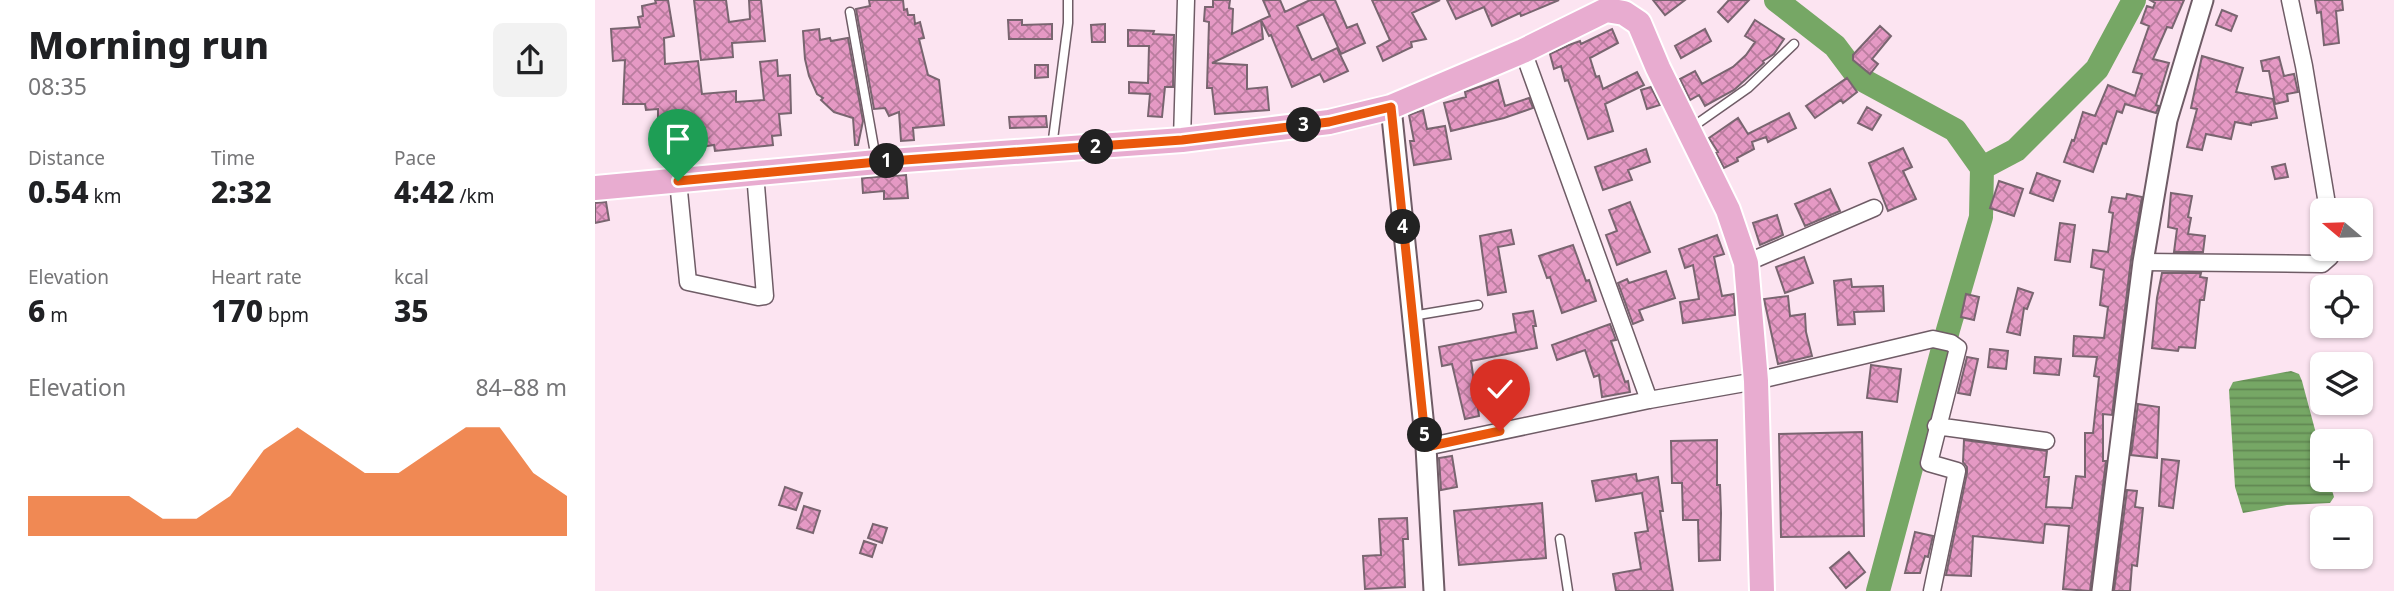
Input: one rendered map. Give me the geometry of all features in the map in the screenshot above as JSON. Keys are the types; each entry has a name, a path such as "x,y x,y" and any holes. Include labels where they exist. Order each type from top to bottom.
{"main road":[{"path":"595,188 877,162 1182,140 1329,122 1391,107 1523,51 1606,10 1624,13 1639,23 1658,68 1728,210 1746,263 1756,380 1762,591"}],"street":[{"path":"1182,140 1185,0"},
{"path":"2102,591 2143,262 2167,120 2203,0"},
{"path":"2290,0 2304,66 2325,198"},
{"path":"1523,51 1649,400"},
{"path":"1391,107 1426,447 1434,591"},
{"path":"678,181 688,282 758,298 765,296 755,173"},
{"path":"1746,263 1874,208"},
{"path":"2143,262 2322,264 2325,261"},
{"path":"1426,447 1756,380 1933,339 1951,343 1958,348 1936,426 1929,463 1957,471 1932,591"},
{"path":"1936,426 2046,441"}],"lane":[{"path":"1052,150 1069,23 1069,0"},
{"path":"850,12 877,162"},
{"path":"1688,130 1748,88 1794,44"},
{"path":"1412,316 1478,305"},
{"path":"1560,539 1568,591"}],"shaded area":[{"path":"2291,371 2299,374 2315,429 2310,429 2310,492 2333,492 2334,497 2330,503 2287,505 2243,513 2235,487 2229,390 2233,382"}],"building":[{"path":"655,0 668,0 674,36 664,38 665,64 698,61 702,94 736,91 736,102 764,100 760,62 777,60 778,76 790,75 791,113 779,114 781,135 772,136 773,145 715,151 714,145 693,148 694,154 658,156 658,109 646,110 645,104 623,104 625,60 613,61 611,29 640,27 638,17 643,16 642,6 656,3"},
{"path":"694,0 726,0 729,22 750,19 749,0 761,0 765,41 732,43 733,57 701,60"},
{"path":"869,0 903,0 904,10 907,9 908,15 914,15 915,24 920,22 924,38 919,39 928,75 939,80 944,125 913,128 914,140 901,141 899,112 889,116 885,108 874,109 856,9 870,6"},
{"path":"1213,0 1230,0 1229,8 1233,9 1232,34 1261,20 1263,39 1212,63 1247,65 1247,89 1267,87 1269,110 1215,114 1212,88 1207,88 1209,22 1204,21 1205,7 1213,7"},
{"path":"1263,0 1280,0 1285,12 1310,0 1335,0 1347,28 1357,24 1365,43 1341,54 1323,14 1297,26 1312,60 1337,48 1348,71 1324,82 1320,74 1292,87 1271,35 1269,36 1261,20 1270,16"},
{"path":"1372,0 1440,0 1412,13 1426,39 1411,42 1412,47 1383,61 1377,47 1390,40"},
{"path":"1447,0 1559,0 1492,26 1484,7 1456,19"},
{"path":"1653,0 1685,0 1665,15"},
{"path":"1729,0 1749,0 1728,22 1718,12"},
{"path":"2150,0 2184,0 2172,28 2167,27 2153,59 2169,63 2156,113 2125,104 2122,113 2117,111 2093,172 2064,162 2083,112 2095,116 2108,85 2135,96 2142,74 2133,72 2149,26 2141,23 2147,6 2153,8 2155,3"},
{"path":"2315,0 2342,0 2343,10 2336,11 2339,43 2324,45 2321,12 2317,13"},
{"path":"2222,10 2237,16 2231,31 2216,25"},
{"path":"1008,20 1022,20 1022,25 1052,24 1052,39 1009,39"},
{"path":"1755,20 1784,39 1774,54 1763,61 1764,63 1734,90 1705,106 1699,95 1690,100 1680,79 1695,71 1702,84 1733,67 1755,42 1745,36"},
{"path":"1105,24 1105,42 1092,42 1091,25"},
{"path":"1880,26 1891,36 1872,59 1878,64 1870,74 1853,60 1853,55"},
{"path":"819,29 820,40 848,38 863,121 858,145 855,145 853,118 834,112 821,100 823,98 817,94 809,76 803,31"},
{"path":"1612,29 1618,43 1590,58 1596,77 1599,76 1603,89 1637,72 1644,85 1605,104 1613,131 1588,139 1568,80 1565,81 1561,66 1554,69 1550,54 1580,41 1581,44"},
{"path":"1705,29 1711,41 1681,58 1675,46"},
{"path":"1128,30 1174,35 1173,87 1165,87 1162,117 1148,116 1150,94 1129,93 1129,82 1148,83 1149,46 1128,46"},
{"path":"2202,56 2243,68 2236,92 2273,99 2277,118 2251,125 2235,122 2231,139 2206,134 2202,150 2187,147 2197,109 2191,108"},
{"path":"2279,57 2284,76 2294,74 2298,92 2287,94 2288,101 2275,104 2269,71 2263,71 2261,61"},
{"path":"1035,65 1048,65 1048,77 1035,78"},
{"path":"1847,78 1857,92 1815,118 1806,106"},
{"path":"1498,80 1505,106 1529,98 1533,108 1451,131 1444,103 1466,97 1465,92"},
{"path":"1651,87 1660,105 1647,109 1641,90"},
{"path":"1867,107 1881,115 1872,130 1858,123"},
{"path":"1423,110 1427,129 1445,126 1451,159 1414,165 1410,141 1414,141 1409,115"},
{"path":"1789,113 1796,128 1768,142 1766,137 1752,142 1754,149 1724,168 1709,138 1738,118 1748,134"},
{"path":"1046,116 1047,127 1010,128 1009,117"},
{"path":"1903,148 1912,167 1903,171 1916,199 1888,211 1869,163"},
{"path":"1646,149 1650,162 1628,170 1632,180 1603,190 1595,167"},
{"path":"2285,164 2288,177 2275,179 2272,167"},
{"path":"2037,173 2060,181 2053,201 2030,193"},
{"path":"906,175 908,198 884,199 884,191 863,193 862,178"},
{"path":"1999,181 2023,189 2014,216 1990,208"},
{"path":"1830,189 1840,211 1805,226 1795,204"},
{"path":"2171,193 2192,196 2188,234 2205,236 2203,252 2174,252 2177,229 2168,227"},
{"path":"2127,194 2142,197 2131,260 2112,415 2103,414 2103,461 2106,461 2090,591 2063,589 2069,526 2045,524 2043,543 1973,536 1971,576 1946,575 1967,473 1963,462 1964,440 2047,451 2044,477 2049,477 2046,507 2072,508 2076,476 2085,477 2085,433 2093,433 2099,377 2094,376 2097,357 2073,356 2074,336 2104,338 2108,307 2100,305 2104,270 2091,267 2093,250 2108,252 2113,213 2109,212 2112,197 2126,199"},
{"path":"606,202 609,220 595,223 595,203"},
{"path":"1630,202 1650,252 1617,265 1606,235 1617,231 1609,210"},
{"path":"1777,215 1783,235 1760,245 1753,223"},
{"path":"2060,223 2075,225 2070,262 2055,260"},
{"path":"1511,230 1514,244 1498,247 1506,292 1488,295 1480,236"},
{"path":"1717,235 1724,254 1714,257 1722,296 1734,294 1735,315 1683,323 1680,302 1699,299 1693,265 1685,268 1679,249"},
{"path":"1573,245 1596,301 1562,313 1550,277 1547,278 1539,256"},
{"path":"1804,257 1813,283 1785,293 1776,267"},
{"path":"1666,271 1675,298 1639,310 1643,320 1633,324 1618,283 1627,279 1629,283"},
{"path":"2162,273 2201,273 2200,277 2207,278 2204,300 2200,300 2195,348 2179,347 2178,351 2152,348"},
{"path":"1851,279 1852,287 1883,286 1884,311 1854,312 1855,324 1838,325 1834,281"},
{"path":"2018,288 2033,293 2027,309 2024,308 2020,335 2007,332"},
{"path":"1966,294 1979,297 1974,320 1961,317"},
{"path":"1788,296 1790,316 1805,314 1812,356 1778,364 1764,299"},
{"path":"1533,311 1537,348 1471,361 1479,416 1465,419 1452,364 1442,366 1439,347 1516,332 1513,314"},
{"path":"1610,324 1616,340 1611,341 1630,392 1602,397 1599,375 1594,377 1585,350 1557,360 1552,345"},
{"path":"1990,349 2008,351 2006,369 1988,367"},
{"path":"1967,357 1978,359 1970,395 1958,393"},
{"path":"2035,357 2061,359 2059,375 2034,373"},
{"path":"1871,365 1901,369 1897,402 1867,398"},
{"path":"2138,404 2159,407 2157,458 2131,455"},
{"path":"1862,432 1864,536 1781,537 1779,434"},
{"path":"1717,440 1717,485 1720,485 1721,513 1720,560 1699,561 1698,520 1683,520 1682,483 1672,483 1671,441"},
{"path":"1452,456 1457,487 1441,490 1439,458"},
{"path":"2162,459 2179,461 2173,508 2159,506"},
{"path":"1636,474 1637,481 1658,477 1663,511 1660,511 1673,591 1616,591 1613,574 1641,569 1635,533 1648,531 1642,493 1596,501 1592,481"},
{"path":"785,487 802,493 796,510 779,505"},
{"path":"2127,490 2137,491 2135,507 2143,508 2137,566 2132,565 2130,591 2114,591"},
{"path":"1542,503 1546,558 1459,565 1454,511"},
{"path":"804,506 820,511 813,533 797,528"},
{"path":"1407,518 1408,539 1403,539 1405,587 1365,589 1363,556 1381,555 1379,519"},
{"path":"873,524 887,528 882,543 868,538"},
{"path":"1915,532 1933,536 1928,557 1925,556 1920,573 1905,573"},
{"path":"864,541 876,545 872,557 860,553"},
{"path":"1849,552 1865,572 1846,588 1830,568"}],"waterway":[{"path":"1776,0 1835,46 1859,78 1955,130 1982,168 1981,217 1878,591"},
{"path":"1982,168 2016,150 2097,69 2134,0"}],"route":[{"path":"678,181 877,162 1182,140 1329,122 1391,107 1426,447 1500,431"}]}
